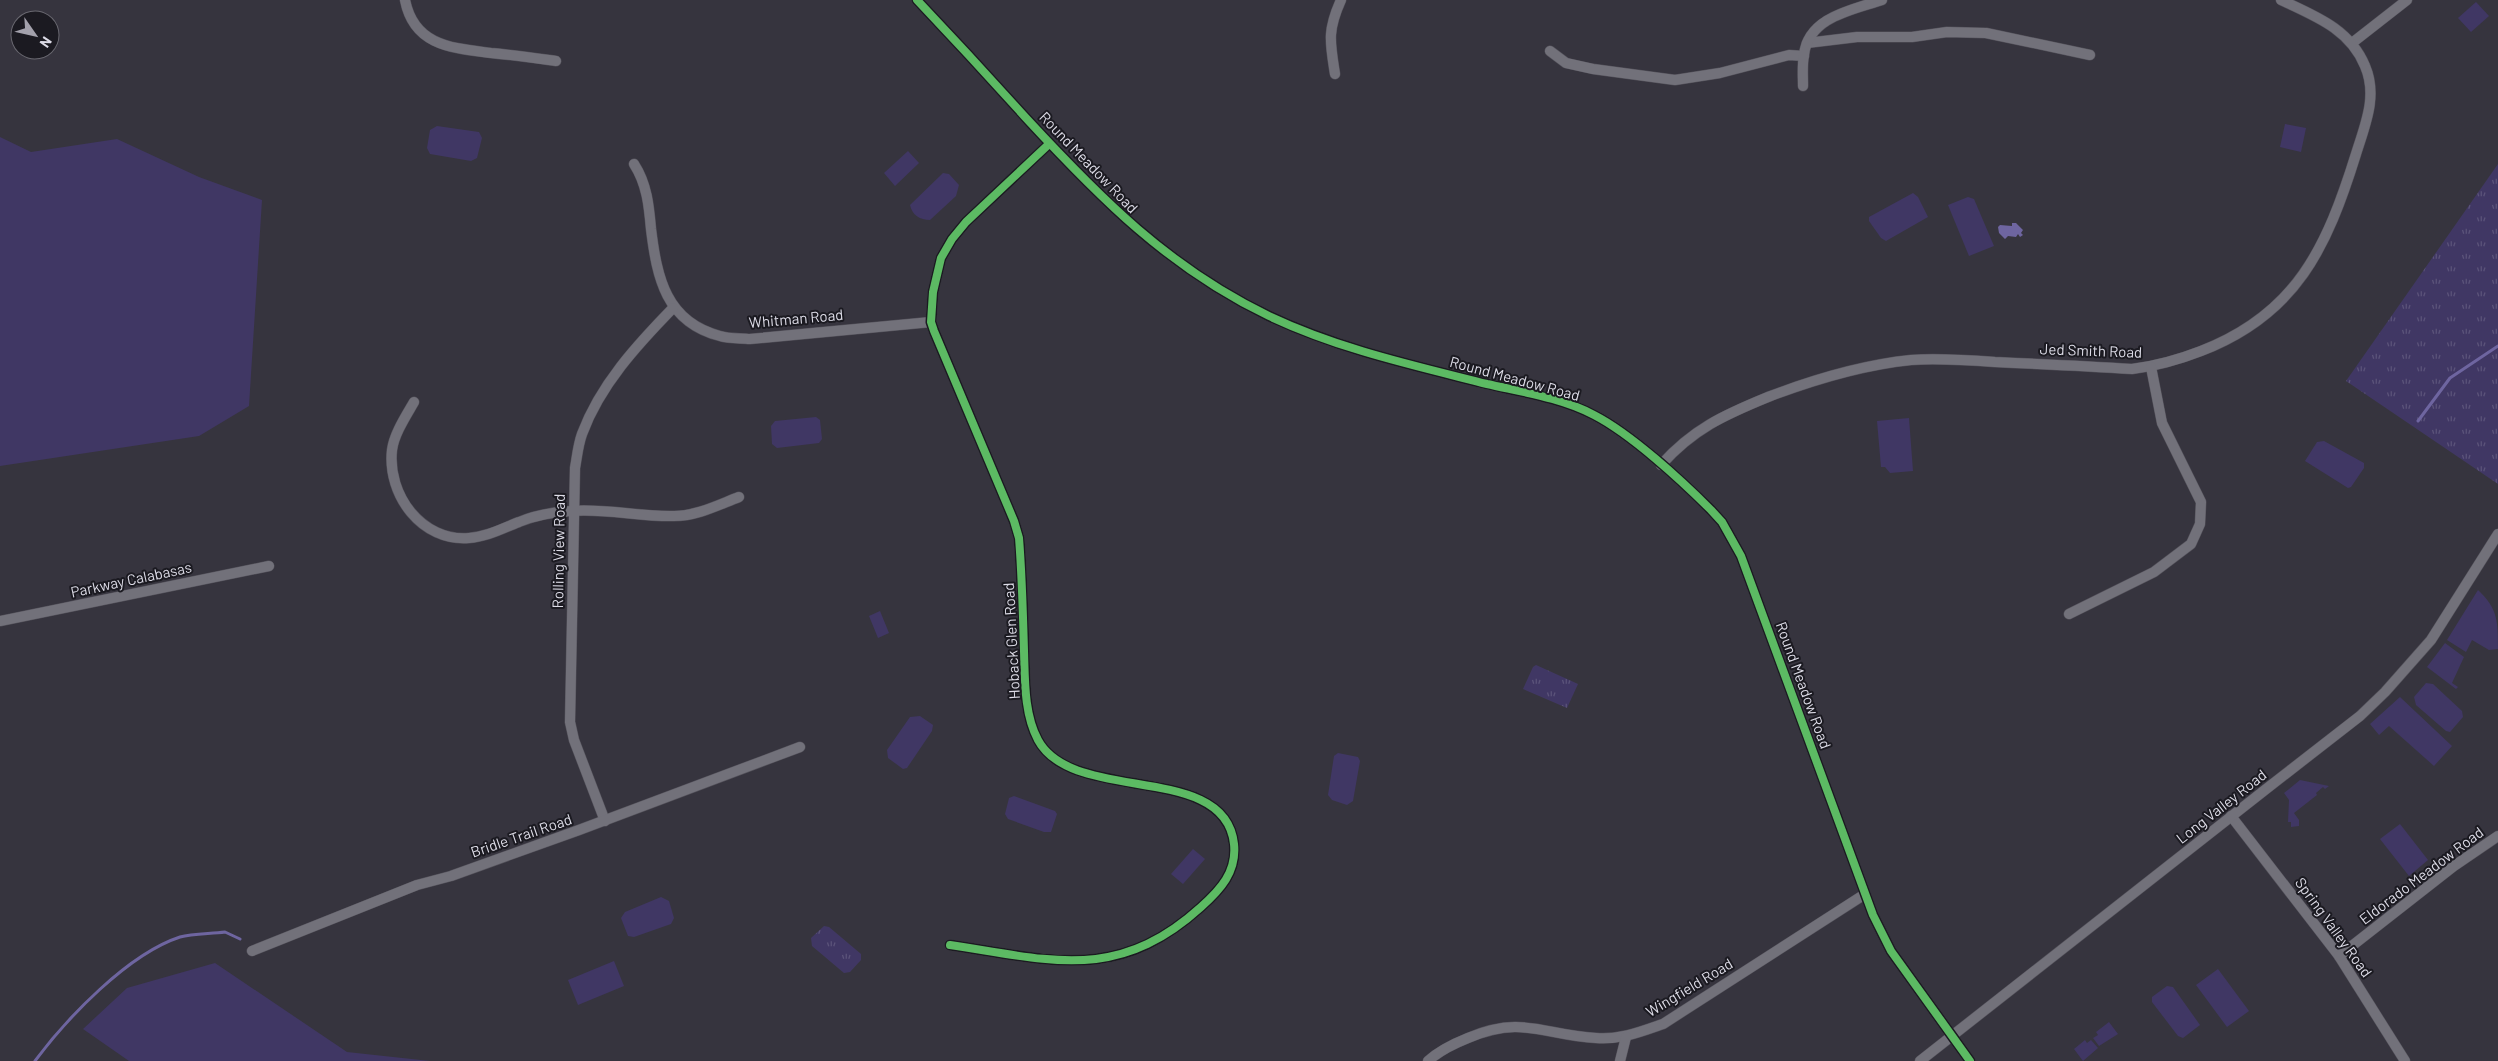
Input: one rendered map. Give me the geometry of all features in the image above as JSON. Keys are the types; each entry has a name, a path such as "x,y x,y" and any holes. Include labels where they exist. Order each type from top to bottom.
{"street":[{"path":"405,0 408,16 419,30 442,45 556,61"},
{"name":"Round Meadow Road","path":"917,0 1093,190 1148,240 1200,276 1266,314 1322,339 1377,357 1572,406 1593,414 1615,428 1711,510 1734,541 1793,693 1865,894 1888,945 1970,1061"},
{"path":"1335,74 1329,39 1333,18 1340,0"},
{"path":"1803,86 1804,56 1807,43 1817,28 1830,17 1882,0"},
{"name":"Jed Smith Road","path":"1661,466 1681,444 1702,427 1725,414 1794,388 1858,368 1937,359 2132,369 2151,367 2181,359 2222,342 2270,313 2288,294 2307,268 2337,212 2368,118 2371,92 2365,66 2352,43 2340,30 2281,0"},
{"path":"2352,43 2407,0"},
{"path":"1807,43 1857,37 1912,37 1947,32 1986,34 2090,55"},
{"path":"1550,51 1566,63 1621,74 1675,80 1720,73 1789,55 1804,56"},
{"name":"Hoback Glen Road","path":"950,946 1054,961 1099,960 1125,954 1150,944 1196,912 1221,889 1229,875 1234,858 1234,842 1227,823 1212,807 1193,796 1088,774 1062,763 1038,742 1030,715 1026,688 1019,538 1014,521 931,322 936,275 941,258 952,239 966,222 1049,144"},
{"name":"Whitman Road","path":"634,164 642,176 648,200 659,275 673,308 695,326 720,337 750,339 931,322"},
{"name":"Rolling View Road","path":"605,821 574,740 570,722 575,468 579,444 595,405 639,342 673,308"},
{"path":"2069,614 2154,572 2192,544 2200,524 2201,502 2162,423 2151,367"},
{"path":"414,402 404,419 392,448 394,483 413,516 426,527 454,538 470,538 547,513 574,511 674,516 701,512 739,498"},
{"name":"Long Valley Road","path":"1920,1061 2360,716 2405,672 2431,640 2498,534"},
{"name":"Parkway Calabasas","path":"0,621 269,566"},
{"name":"Bridle Trail Road","path":"252,950 417,885 451,876 605,821 800,747"},
{"name":"Spring Valley Road","path":"2231,816 2339,956 2405,1061"},
{"name":"Eldorado Meadow Road","path":"2339,956 2454,866 2498,836"},
{"name":"Wingfield Road","path":"1428,1061 1444,1048 1487,1030 1510,1026 1537,1028 1596,1038 1626,1037 1674,1017 1865,894"},
{"path":"1620,1061 1626,1037"}],"green space":[{"path":"2476,2 2489,16 2471,32 2458,18"},
{"path":"2285,124 2306,128 2301,152 2280,147"},
{"path":"437,126 479,132 482,138 477,158 471,161 430,154 427,148 430,130"},
{"path":"0,137 31,152 117,139 199,177 262,200 249,406 199,436 0,466"},
{"path":"908,151 919,163 895,186 884,173"},
{"path":"2498,164 2498,484 2346,381"},
{"path":"943,173 949,174 959,185 956,196 930,220 920,218 913,212 910,205"},
{"path":"1913,193 1918,197 1928,217 1886,241 1881,238 1869,221 1869,217"},
{"path":"1968,197 1974,199 1994,246 1969,256 1948,205"},
{"path":"816,417 820,420 822,439 819,443 777,448 772,444 771,426 775,421"},
{"path":"1909,418 1913,471 1890,473 1885,467 1881,467 1877,421"},
{"path":"2324,441 2364,463 2364,468 2351,487 2348,488 2305,461 2317,442"},
{"path":"2478,590 2490,603 2496,616 2498,649 2489,650 2472,640 2466,652 2447,640"},
{"path":"880,611 889,633 878,638 869,616"},
{"path":"2445,643 2464,657 2452,683 2458,687 2456,689 2427,667"},
{"path":"1536,665 1578,684 1567,708 1523,689 1533,667"},
{"path":"2426,683 2433,684 2462,711 2463,717 2450,732 2446,731 2416,705 2414,697"},
{"path":"2400,697 2452,746 2434,766 2389,726 2379,735 2370,724"},
{"path":"920,716 933,725 932,731 907,768 903,769 888,758 887,750 910,717"},
{"path":"1338,753 1358,757 1360,761 1353,801 1347,805 1332,800 1328,795 1334,756"},
{"path":"2300,780 2329,786 2325,789 2323,787 2316,793 2317,795 2294,813 2299,820 2299,826 2291,827 2291,822 2288,822 2289,800 2284,793"},
{"path":"1014,796 1055,811 1057,814 1051,832 1044,832 1008,819 1005,814 1009,798"},
{"path":"2400,824 2428,860 2409,876 2380,839"},
{"path":"1193,849 1205,859 1183,884 1171,874"},
{"path":"661,897 669,901 674,918 671,924 634,937 628,936 621,918 625,912"},
{"path":"824,926 829,927 861,954 861,960 850,972 844,973 812,946 811,938"},
{"path":"614,961 624,986 578,1005 568,980"},
{"path":"215,963 347,1052 430,1061 129,1061 83,1029 127,988"},
{"path":"2218,969 2249,1011 2227,1027 2196,985"},
{"path":"2167,986 2173,987 2200,1025 2183,1038 2178,1036 2152,1002 2152,997"},
{"path":"2109,1022 2118,1034 2099,1046 2093,1038 2098,1035 2096,1032"},
{"path":"2085,1040 2087,1043 2091,1040 2098,1048 2083,1061 2074,1049"}],"shaded area":[{"path":"2012,223 2016,223 2023,230 2021,233 2023,235 2020,237 2018,234 2016,237 2008,236 2005,239 1999,233 1998,227 2000,225 2012,226"}],"waterway":[{"path":"2418,421 2450,378 2498,346"},
{"path":"35,1061 81,1007 100,989 120,972 160,945 180,937 196,934 225,932 240,939"}],"cycle path":[{"path":"917,0 1081,176 1138,229 1199,276 1269,316 1322,338 1404,363 1542,396 1582,409 1608,423 1639,445 1711,510 1722,522 1741,556 1873,915 1891,951 1970,1061"},
{"path":"950,945 1052,960 1082,960 1111,956 1141,947 1170,931 1208,901 1221,887 1233,863 1234,844 1224,818 1204,802 1177,792 1082,772 1056,760 1038,740 1030,719 1025,685 1019,538 1014,521 931,322 933,292 941,258 952,239 966,222 1049,144"}]}
